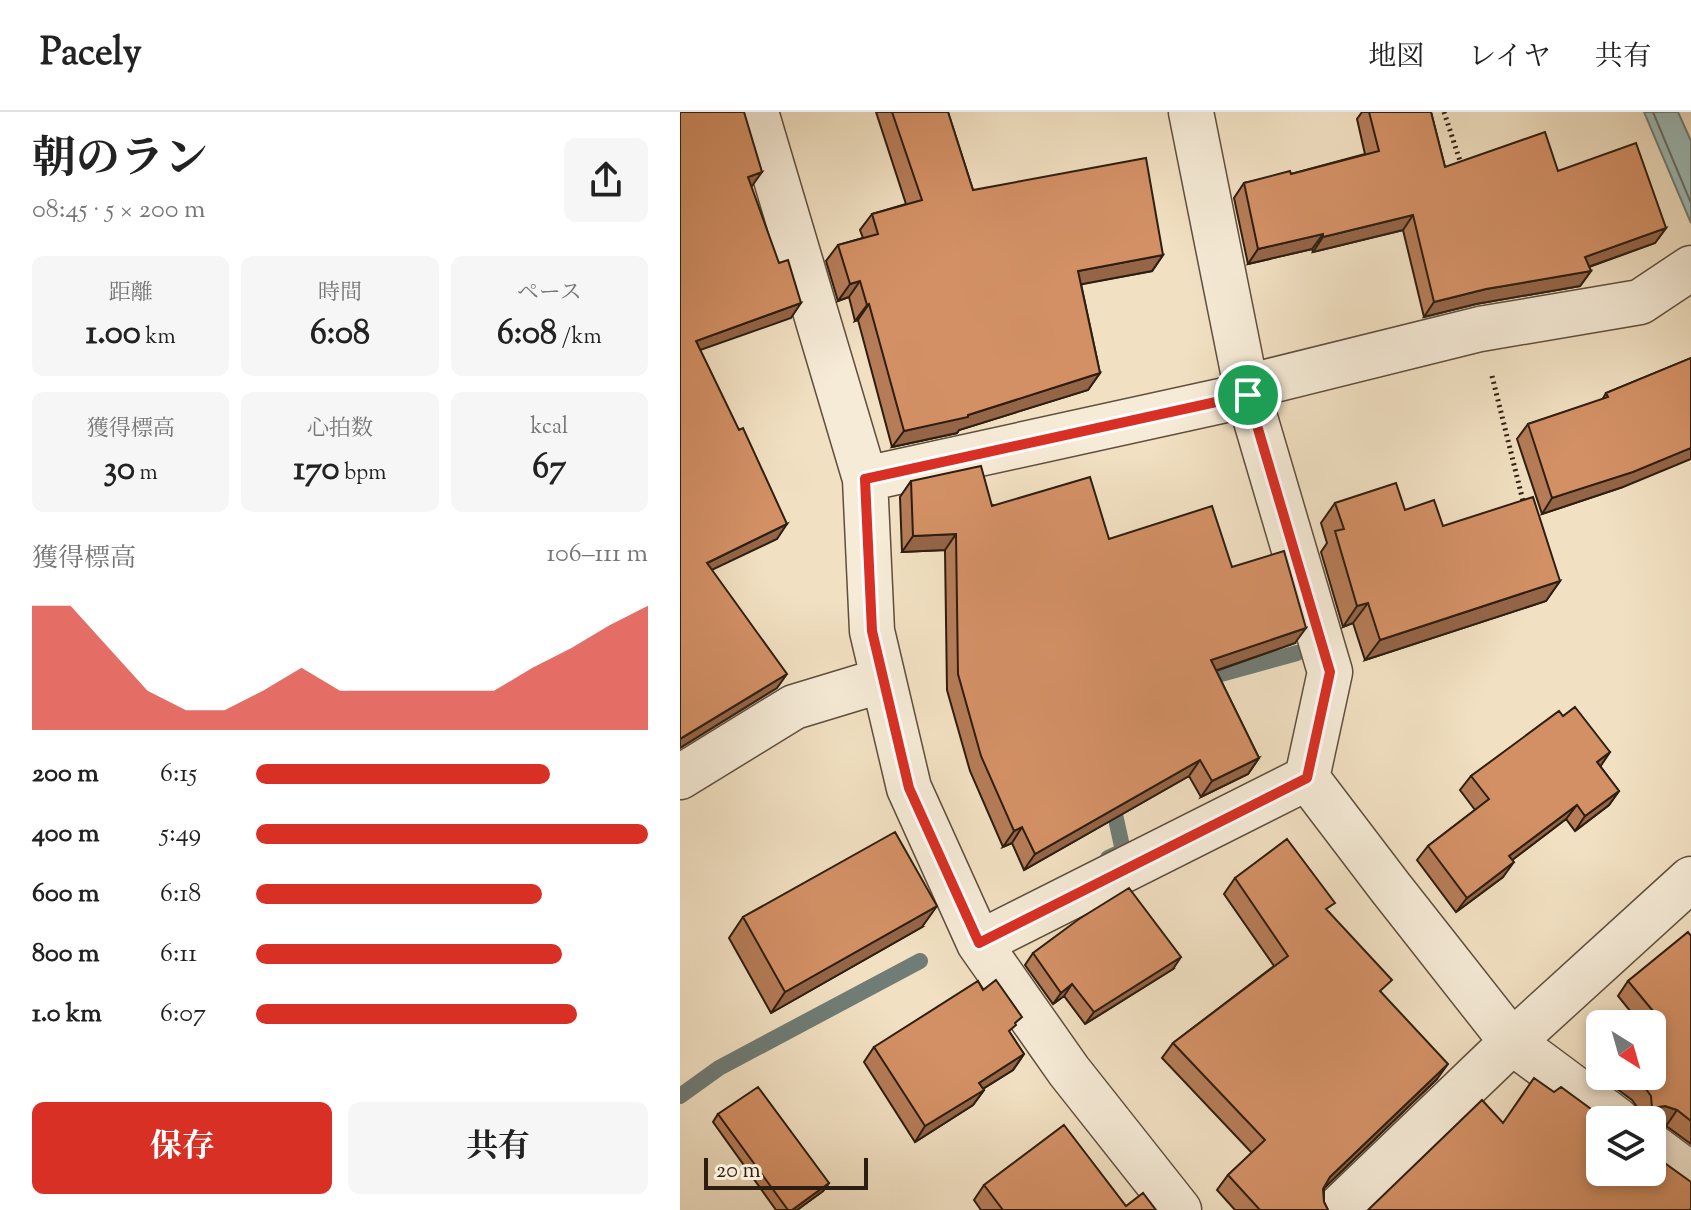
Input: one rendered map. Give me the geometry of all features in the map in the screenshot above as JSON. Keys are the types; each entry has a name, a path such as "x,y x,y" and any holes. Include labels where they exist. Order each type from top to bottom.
{"street":[{"path":"756,112 865,479 872,631 909,788 979,943 1069,1071 1179,1210"},
{"path":"1191,112 1247,391 1330,672 1307,778"},
{"path":"865,479 1247,391 1480,329 1640,302 1691,268"},
{"path":"680,777 794,707 883,680"},
{"path":"979,943 1307,778"},
{"path":"1307,778 1512,1042 1598,1106"},
{"path":"1337,1210 1512,1042 1691,879"},
{"path":"1666,1156 1691,1175"}],"path":[{"path":"1444,112 1464,172"},
{"path":"1480,329 1524,505"}],"water":[{"path":"1644,112 1678,112 1691,141 1691,223"}],"building":[{"path":"680,112 744,112 762,172 748,177 779,263 788,260 801,303 696,341 739,430 743,428 787,524 707,563 787,674 680,739"},
{"path":"892,112 948,112 973,190 1146,158 1163,255 1078,271 1100,373 968,417 904,431 869,304 860,281 850,284 838,245 878,234 872,214 922,200"},
{"path":"1369,112 1431,112 1445,167 1545,132 1558,171 1636,143 1666,228 1585,257 1591,271 1486,289 1434,302 1413,215 1258,249 1244,183 1379,151"},
{"path":"1691,358 1691,448 1633,472 1552,498 1528,424 1608,397 1606,393"},
{"path":"981,466 992,506 1090,477 1109,539 1212,506 1232,567 1284,551 1306,628 1211,660 1259,758 1212,781 1200,760 1035,854 1022,827 1014,831 981,756 958,674 956,534 913,536 911,481"},
{"path":"1396,483 1405,510 1434,500 1443,526 1533,497 1560,581 1380,640 1368,603 1357,606 1335,531 1344,529 1335,503"},
{"path":"1575,707 1610,752 1597,762 1619,791 1585,816 1577,805 1509,856 1514,862 1467,898 1428,846 1489,799 1471,776 1559,711 1563,716"},
{"path":"895,832 937,906 785,992 743,917"},
{"path":"1287,839 1335,903 1326,909 1392,980 1380,991 1448,1064 1330,1177 1323,1189 1328,1210 1260,1210 1228,1175 1265,1140 1173,1043 1288,956 1235,878"},
{"path":"1129,888 1181,957 1094,1012 1072,984 1061,993 1033,953"},
{"path":"1688,932 1691,936 1691,1121 1677,1110 1652,1106 1647,1090 1666,1090 1666,1010 1652,1010 1628,981"},
{"path":"996,980 1022,1017 1009,1031 1024,1054 979,1083 984,1090 925,1126 874,1047 978,981 983,990"},
{"path":"1534,1078 1554,1092 1561,1087 1587,1106 1586,1186 1666,1186 1666,1164 1691,1182 1691,1208 1368,1210 1482,1100 1503,1123"},
{"path":"758,1087 829,1183 792,1210 788,1210 718,1114"},
{"path":"1064,1125 1126,1206 1143,1193 1156,1210 1003,1210 984,1185"}],"waterway":[{"path":"1199,680 1297,653"},
{"path":"1108,858 1123,851 1111,796"},
{"path":"680,1096 719,1068 920,961"}],"route":[{"path":"1248,395 1330,672 1307,778 979,943 909,788 872,631 865,479 1248,395"}]}
